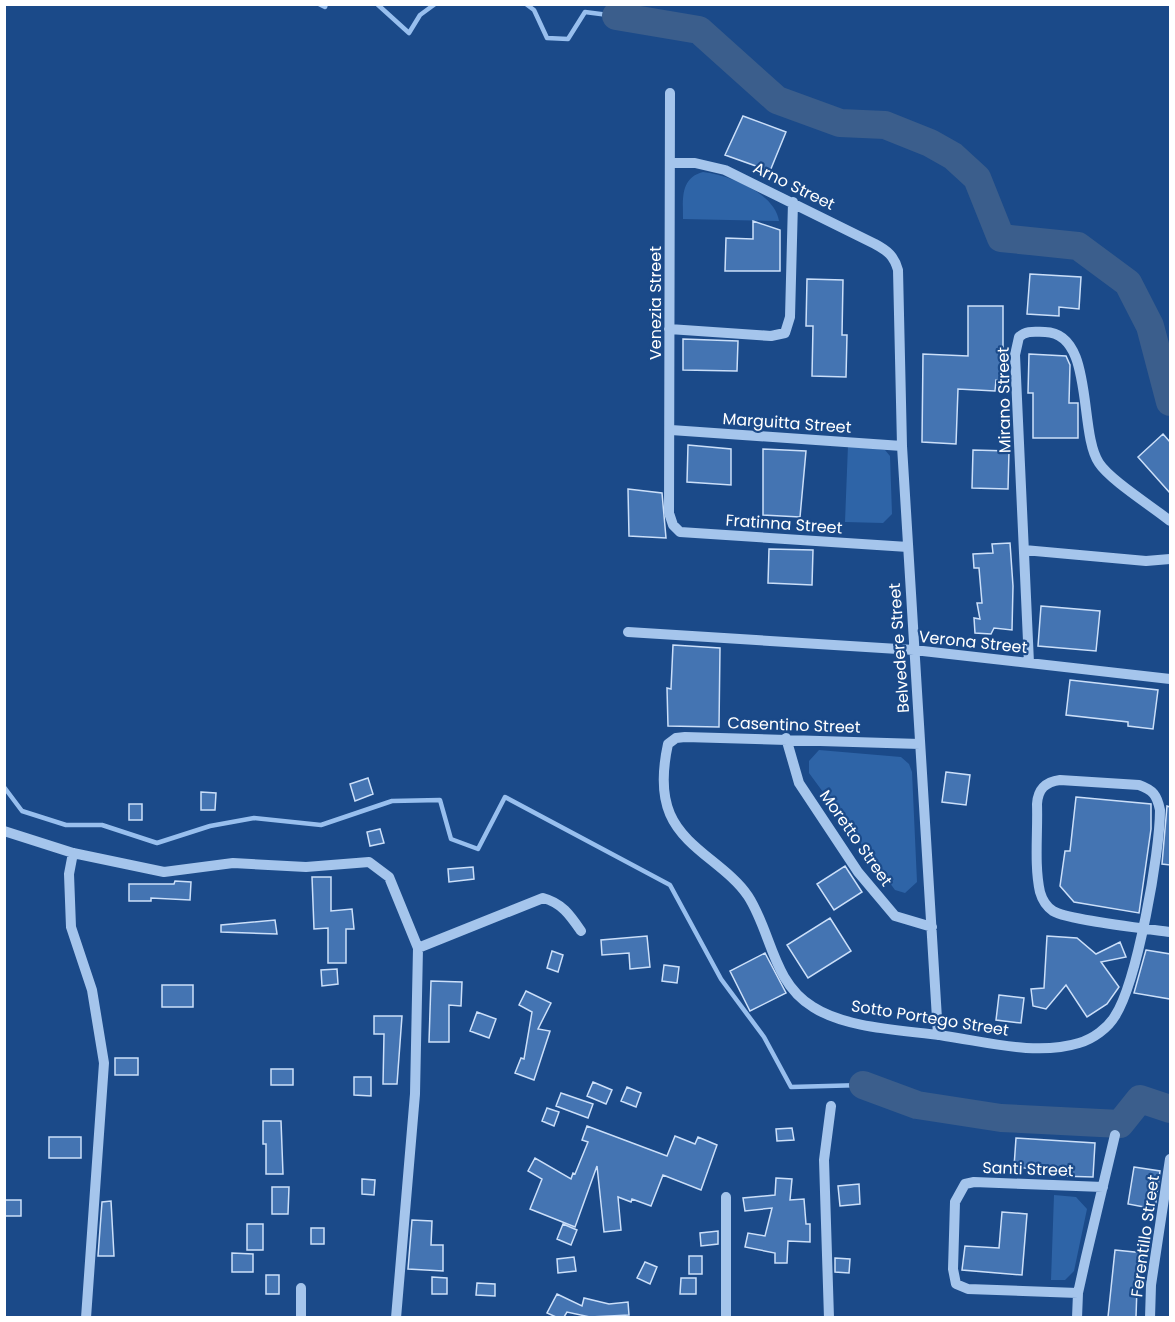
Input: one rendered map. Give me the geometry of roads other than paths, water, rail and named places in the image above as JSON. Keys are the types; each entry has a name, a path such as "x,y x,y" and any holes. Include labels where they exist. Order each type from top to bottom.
{"street":[{"name":"Venezia Street","path":"669,513 672,163 670,93"},
{"name":"Arno Street","path":"672,163 711,165 793,202 875,243 888,250 895,259"},
{"path":"669,329 771,336 785,333 790,326 793,202"},
{"name":"Belvedere Street","path":"895,259 898,281 902,446 938,1035"},
{"name":"Mirano Street","path":"1029,663 1015,355 1019,337 1025,332 1053,332 1067,339 1076,357 1098,462 1170,521"},
{"name":"Marguitta Street","path":"670,430 902,446"},
{"name":"Fratinna Street","path":"669,513 673,525 680,532 908,547"},
{"path":"1024,550 1146,561 1170,559"},
{"name":"Verona Street","path":"628,632 914,650 1170,679"},
{"name":"Casentino Street","path":"668,744 676,738 786,738 920,744"},
{"name":"Moretto Street","path":"786,738 799,783 858,872 895,916 932,927"},
{"name":"Sotto Portego Street","path":"668,744 665,756 664,800 672,818 684,834 735,880 746,894 781,974 794,993 813,1008 833,1017 1022,1047 1060,1047 1082,1042 1101,1031 1114,1018 1124,999 1142,928"},
{"path":"1142,928 1160,824 1158,798 1151,789 1139,785 1050,781 1038,795 1037,804 1039,878 1041,893 1046,904 1061,914 1142,928 1170,932"},
{"path":"4,831 73,853 164,872 233,863 306,867 369,862 389,877 418,948 415,1094 396,1317"},
{"path":"73,853 69,874 71,927 92,990 104,1063 86,1317"},
{"path":"418,948 543,898 554,901 567,910 581,931"},
{"path":"829,1317 824,1160 831,1106"},
{"path":"1077,1317 1078,1293 1116,1135"},
{"name":"Ferentillo Street","path":"1150,1317 1151,1285 1170,1158"},
{"name":"Santi Street","path":"1078,1293 968,1290 956,1284 953,1269 955,1202 965,1184 974,1182 1103,1187"},
{"path":"726,1197 726,1317"},
{"path":"301,1317 302,1288"}],"waterway":[{"path":"319,4 325,7 326,4"},
{"path":"377,4 409,33 420,15 435,4"},
{"path":"526,4 534,10 547,38 568,39 585,12 616,16"},
{"path":"616,16 699,30 777,100 840,123 885,125 930,143 953,156 977,178 1001,238 1078,246 1128,283 1150,326 1170,402"},
{"path":"4,787 22,811 66,825 102,825 157,843 210,826 254,818 321,825 392,801 440,800 451,839 478,849 505,797 670,885 721,979 764,1037 791,1087 863,1085"},
{"path":"863,1085 917,1105 1001,1118 1120,1124 1140,1099 1170,1109"}]}
